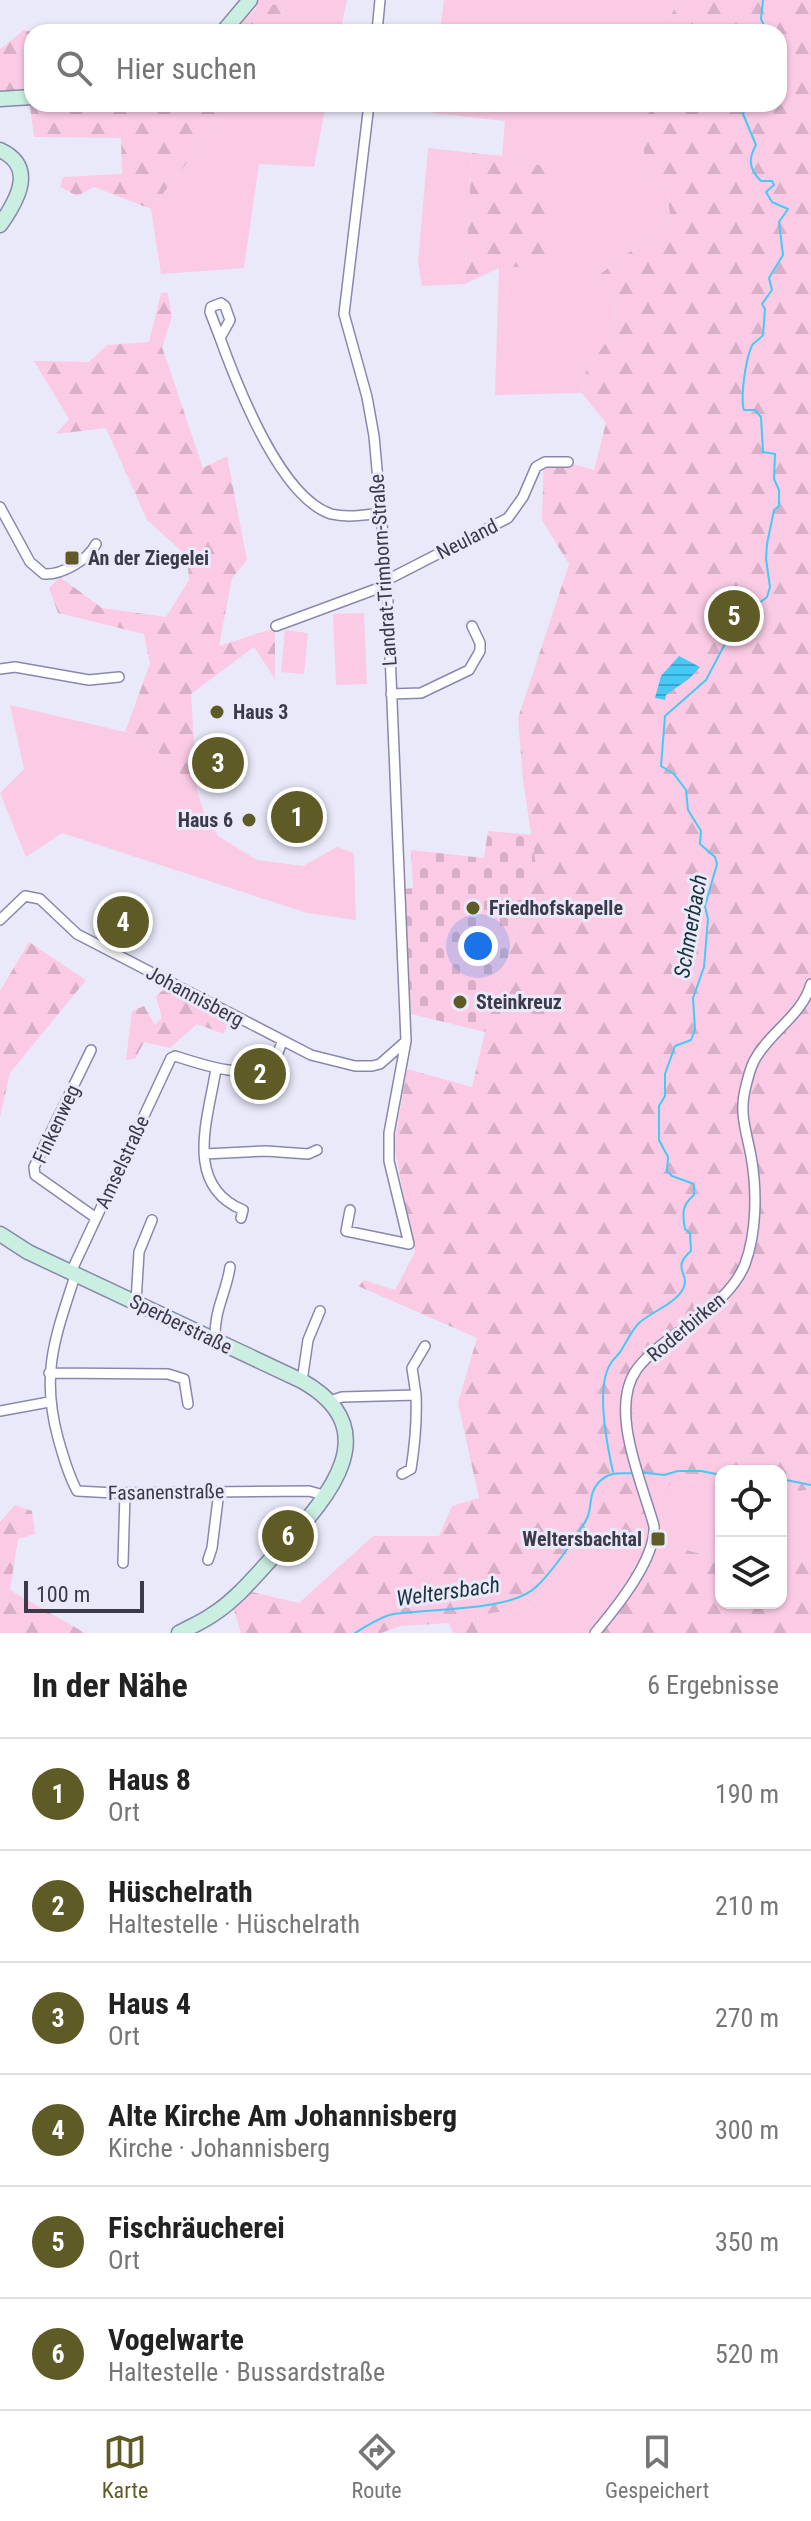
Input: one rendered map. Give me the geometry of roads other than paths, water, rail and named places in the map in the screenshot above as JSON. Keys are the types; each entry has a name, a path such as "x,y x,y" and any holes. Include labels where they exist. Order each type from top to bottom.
{"street":[{"path":"230,24 250,0"},
{"path":"378,24 380,0"},
{"path":"0,99 24,98"},
{"name":"Landrat-Trimborn-Straße","path":"350,1210 346,1231 409,1244 389,1161 389,1133 406,1041 387,582 374,436 367,397 344,314 368,112"},
{"path":"0,150 13,158 21,179 19,195 0,225"},
{"path":"220,338 247,407 278,464 308,501 335,515 381,513"},
{"name":"Neuland","path":"276,626 387,582 508,518 523,497 536,467 545,462 568,462"},
{"path":"0,507 30,562 44,574 58,572 91,555 96,544"},
{"path":"391,694 421,693 469,670 480,651 480,643 472,626"},
{"path":"0,669 15,667 89,680 119,677"},
{"name":"Johannisberg","path":"0,920 25,896 33,895 77,934 282,1042 328,1061 372,1066 380,1064 406,1041"},
{"name":"Roderbirken","path":"595,1633 624,1595 653,1545 654,1526 626,1428 624,1411 631,1381 648,1357 707,1311 732,1287 744,1265 751,1239 754,1193 752,1158 744,1124 744,1091 755,1060 807,999 811,984"},
{"path":"241,1218 243,1210 224,1200 209,1181 204,1154 216,1069 268,1068 274,1063 282,1042"},
{"name":"Finkenweg","path":"91,1050 34,1167 35,1175 96,1218"},
{"name":"Amselstraße","path":"74,1272 171,1058 175,1056 216,1069"},
{"path":"204,1154 266,1151 308,1154 317,1150"},
{"path":"136,1302 139,1252 152,1220"},
{"name":"Sperberstraße","path":"0,1234 28,1252 302,1381 330,1401 345,1430 343,1468 327,1496"},
{"path":"215,1340 217,1309 230,1267"},
{"name":"Fasanenstraße","path":"74,1272 55,1338 49,1373 49,1402 65,1463 77,1491 309,1491 327,1496"},
{"path":"302,1381 308,1340 320,1311"},
{"path":"402,1474 411,1469 417,1422 412,1368 425,1346"},
{"path":"49,1373 168,1374 184,1379 188,1404"},
{"path":"330,1401 342,1397 416,1395"},
{"path":"0,1411 49,1402"},
{"path":"208,1560 219,1491"},
{"path":"123,1563 125,1493"},
{"path":"179,1633 215,1614 245,1587 327,1496"}],"water":[{"path":"679,656 700,667 666,695 665,700 655,698 661,676"}],"waterway":[{"name":"Schmerbach","path":"763,0 763,24"},
{"name":"Schmerbach","path":"613,1472 604,1416 606,1373 639,1323 679,1295 685,1284 682,1262 691,1251 690,1233 685,1229 683,1214 687,1202 694,1195 694,1184 667,1171 668,1157 659,1140 659,1106 665,1096 665,1074 675,1046 691,1040 695,1030 693,998 704,967 708,919 705,906 717,864 715,857 700,844 701,831 688,810 686,790 674,774 661,766 665,716 706,680 727,640 739,631 743,623 751,620 757,605 767,597 770,587 767,544 774,510 779,506 779,490 774,479 775,454 763,452 761,417 755,410 744,410 743,396 750,350 763,335 765,309 762,304 772,290 769,278 783,255 779,222 788,209 772,202 766,192 774,185 772,181 761,181 752,168 751,159 756,145 744,112"},
{"name":"Weltersbach","path":"639,1472 664,1475 678,1471 701,1471 715,1474"},
{"name":"Weltersbach","path":"355,1633 389,1615 490,1605 525,1594 543,1580 579,1532 588,1516 592,1494 599,1482 611,1475 633,1473"},
{"name":"Weltersbach","path":"787,1480 811,1485"}],"place":[{"name":"An der Ziegelei","path":"72,558"},
{"name":"Fischräucherei","path":"734,616"},
{"name":"Haus 3","path":"217,712"},
{"name":"Haus 4","path":"218,763"},
{"name":"Haus 8","path":"297,817"},
{"name":"Haus 6","path":"249,820"},
{"name":"Friedhofskapelle","path":"473,908"},
{"name":"Alte Kirche Am Johannisberg","path":"123,922"},
{"name":"Steinkreuz","path":"460,1002"},
{"name":"Hüschelrath","path":"260,1074"},
{"name":"Vogelwarte","path":"288,1536"},
{"name":"Weltersbachtal","path":"658,1539"}]}
